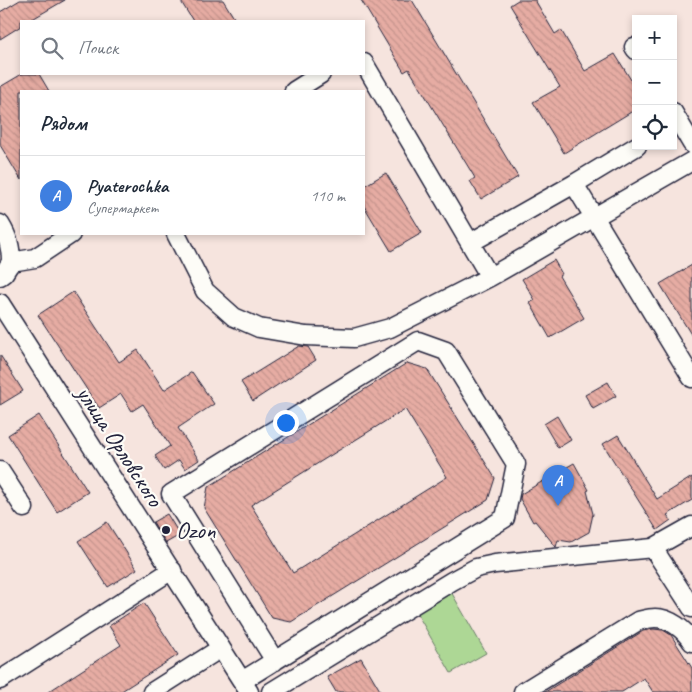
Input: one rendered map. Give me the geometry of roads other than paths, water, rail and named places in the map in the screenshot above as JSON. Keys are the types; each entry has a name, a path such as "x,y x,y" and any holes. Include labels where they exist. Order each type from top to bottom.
{"street":[{"path":"365,65 490,277"},
{"path":"296,90 319,75"},
{"path":"677,122 692,144"},
{"path":"470,243 632,149"},
{"path":"177,235 205,290 234,316 259,328 306,336 354,338 390,328 490,277 692,161"},
{"path":"574,184 692,378"},
{"path":"0,224 10,247 11,262 4,274 0,276"},
{"path":"11,262 34,258 69,235"},
{"name":"улица Орловского","path":"0,303 245,686"},
{"path":"245,686 274,661 505,518 516,464 446,351 418,341 171,494 274,661"},
{"path":"0,471 24,508"},
{"path":"271,692 476,568 495,564 653,548 692,526"},
{"path":"653,548 692,608"},
{"path":"0,680 172,570"},
{"path":"523,692 638,621 656,618 675,624 692,642"},
{"path":"152,692 221,648"}],"place":[{"name":"Pyaterochka","path":"558,506"},
{"name":"Ozon","path":"166,530"}]}
